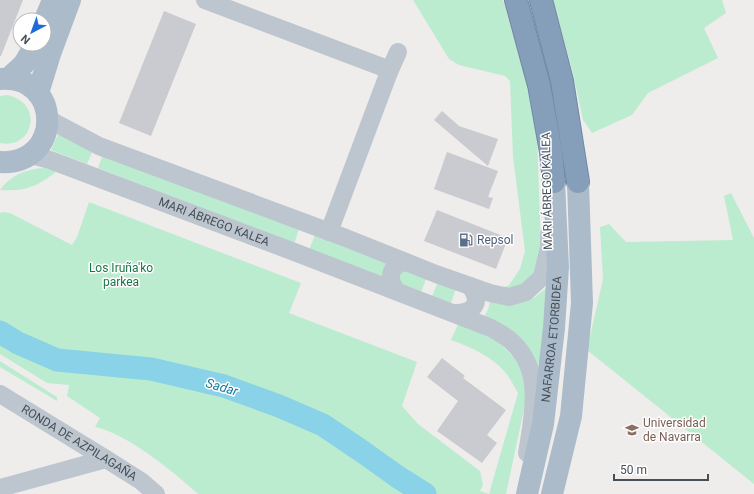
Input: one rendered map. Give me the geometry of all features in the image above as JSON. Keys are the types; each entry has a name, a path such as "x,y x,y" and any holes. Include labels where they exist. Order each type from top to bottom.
{"highway":[{"path":"516,0 539,85 551,152 554,182"},
{"path":"541,0 562,81 578,182"}],"main road":[{"path":"48,12 53,0"},
{"path":"38,93 50,54 70,0"},
{"path":"5,79 24,64 31,52"},
{"path":"5,79 20,80 38,93 46,105 48,119 47,132 41,145 11,164"},
{"name":"NAFARROA ETORBIDEA","path":"526,494 543,424 554,328 558,267 554,182"},
{"path":"552,494 571,416 582,303 578,182"}],"street":[{"path":"205,0 382,67 389,72"},
{"path":"329,232 389,72 398,52"},
{"name":"MARI ÁBREGO KALEA","path":"48,119 99,146 470,286 490,293 509,297 526,292 542,276 549,247 546,121"},
{"name":"MARI ÁBREGO KALEA","path":"11,164 76,170 491,328 512,342 527,364 533,380 535,396 526,461 526,494"},
{"path":"397,291 391,282 391,273 395,266 399,263 406,262"},
{"path":"453,313 467,312 474,306 476,299 475,292 470,286"},
{"name":"RONDA DE AZPILAGAÑA","path":"0,394 106,458 141,481 156,494"},
{"path":"66,469 73,459 73,438"},
{"path":"0,488 106,458"}],"green space":[{"path":"413,0 503,0 524,74 537,133 541,251 533,279 513,291 499,290 509,285 520,269 525,251 513,157 510,81 505,76 459,65 449,59"},
{"path":"553,0 722,0 726,13 704,28 718,58 648,93 632,115 592,133 583,120 573,73"},
{"path":"7,95 19,100 27,107 30,116 30,125 27,133 20,140 11,143 0,143 0,96"},
{"path":"58,134 93,150 87,164 51,150"},
{"path":"103,154 299,229 294,244 98,168"},
{"path":"44,168 58,170 31,187 17,190 0,190 9,180 25,171"},
{"path":"731,193 754,238 754,484 587,350 603,279 600,227 609,224 626,242 733,240 724,196"},
{"name":"Los Iruña'ko parkea","path":"89,202 301,283 289,313 417,362 402,406 418,424 480,471 483,485 480,491 489,494 198,494 149,454 121,437 95,427 100,418 67,396 69,385 47,383 0,354 0,213 10,213 72,245 77,237"},
{"path":"315,235 388,263 382,278 309,250"},
{"path":"405,269 427,277 421,292 400,284 396,274"},
{"path":"438,282 456,288 451,303 432,296"},
{"path":"546,288 544,325 538,370 481,321 488,310 490,297 521,302 534,298"},
{"path":"459,322 497,341 515,358 520,368 527,395 506,494 489,494 518,393 507,374 493,361 473,349 451,340"},
{"path":"0,361 57,397 57,401 0,367"}],"building":[{"path":"0,0 23,0 18,12 12,12 12,28 0,56"},
{"path":"164,11 196,24 151,136 119,123"},
{"path":"442,111 459,126 498,139 488,166 434,120"},
{"path":"447,152 498,171 488,197 493,198 489,209 434,189"},
{"name":"Repsol","path":"437,210 508,238 496,269 424,241"},
{"path":"442,358 465,376 463,378 506,410 487,435 497,443 482,463 437,431 458,401 427,377"}],"waterway":[{"name":"Sadar","path":"0,332 18,343 57,360 151,369 224,386 279,406 323,425 425,494"}],"place":[{"name":"Repsol","path":"466,240"},
{"name":"Universidad de Navarra","path":"632,430"}]}
